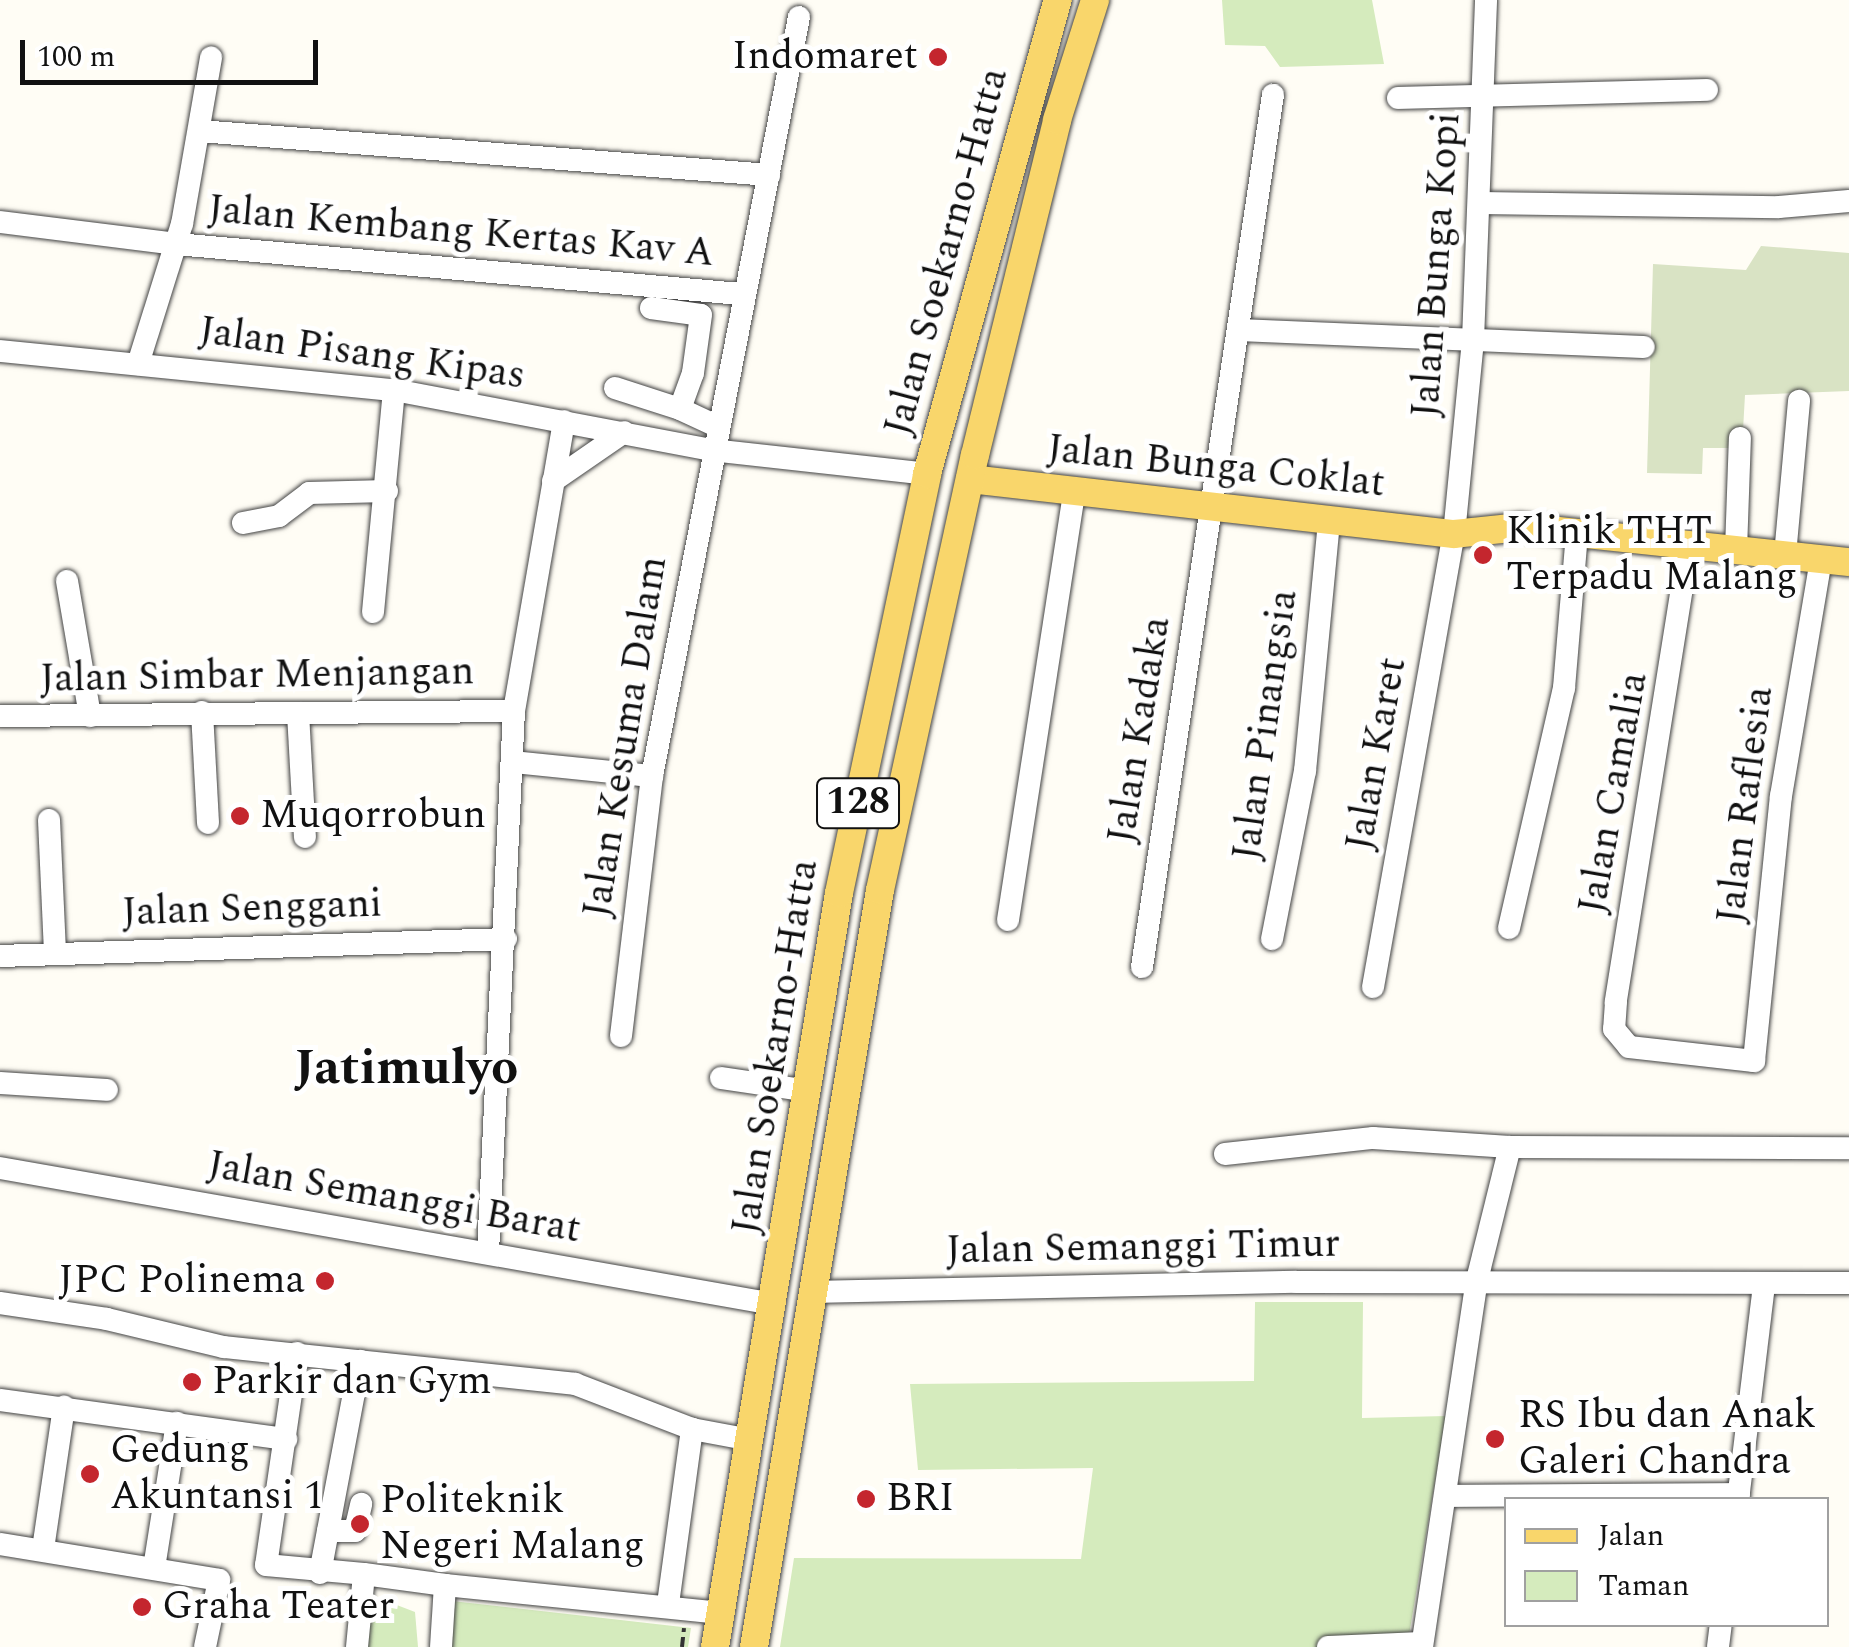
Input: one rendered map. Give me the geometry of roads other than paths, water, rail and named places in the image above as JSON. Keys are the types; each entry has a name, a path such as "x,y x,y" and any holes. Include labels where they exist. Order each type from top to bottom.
{"main road":[{"name":"Jalan Soekarno-Hatta","path":"716,1647 839,893 928,474 1058,0"},
{"name":"Jalan Soekarno-Hatta","path":"754,1647 836,1136 880,890 970,479 1057,120 1095,0"},
{"name":"Jalan Bunga Coklat","path":"970,479 1454,534 1521,527 1835,561"},
{"path":"802,1134 836,1136"},
{"path":"725,1576 765,1582"}],"street":[{"name":"Jalan Bunga Kopi","path":"1454,534 1473,340 1486,92 1486,0"},
{"name":"Jalan Kesuma Dalam","path":"621,1036 652,776 740,294 769,175 799,17"},
{"path":"138,364 176,244 211,58"},
{"path":"1398,98 1486,92 1707,90"},
{"name":"Jalan Kadaka","path":"1142,967 1273,95"},
{"path":"199,131 769,175"},
{"path":"1480,203 1779,207 1849,201"},
{"name":"Jalan Kembang Kertas Kav A","path":"0,222 176,244 740,294"},
{"path":"652,308 700,315 693,373 680,409"},
{"path":"1238,330 1644,347"},
{"name":"Jalan Pisang Kipas","path":"0,351 394,390 711,450"},
{"path":"615,388 680,409 716,426"},
{"path":"373,612 394,390"},
{"path":"1785,555 1799,401"},
{"path":"488,1252 514,711 564,421"},
{"path":"553,481 624,432"},
{"path":"1736,550 1740,438"},
{"path":"711,450 928,474"},
{"path":"243,523 279,516 309,493 387,491"},
{"path":"1008,920 1074,492"},
{"name":"Jalan Pinangsia","path":"1272,939 1305,770 1329,521"},
{"path":"1509,928 1564,688 1578,533"},
{"name":"Jalan Karet","path":"1372,987 1454,534"},
{"name":"Jalan Camalia","path":"1689,544 1614,1029 1629,1047 1754,1061"},
{"name":"Jalan Raflesia","path":"1754,1061 1781,796 1835,561"},
{"path":"67,581 90,716"},
{"name":"Jalan Simbar Menjangan","path":"0,716 514,711"},
{"path":"202,712 208,823"},
{"path":"298,713 304,838"},
{"path":"513,762 652,776"},
{"path":"50,820 54,954"},
{"name":"Jalan Senggani","path":"0,956 506,938"},
{"path":"722,1078 809,1090"},
{"path":"0,1083 107,1090"},
{"path":"1225,1154 1374,1138 1510,1147 1849,1148"},
{"path":"1328,1647 1422,1645 1477,1280 1510,1147"},
{"name":"Jalan Semanggi Barat","path":"0,1168 774,1304"},
{"name":"Jalan Semanggi Timur","path":"811,1292 1477,1280 1849,1284"},
{"path":"1446,1496 1738,1497 1764,1284"},
{"path":"0,1303 107,1319 224,1347 575,1384 692,1429 750,1440"},
{"path":"297,1354 266,1565 668,1604 720,1613"},
{"path":"320,1573 360,1361"},
{"path":"0,1400 286,1440"},
{"path":"43,1550 64,1407"},
{"path":"154,1568 177,1423"},
{"path":"668,1604 692,1429"},
{"path":"328,1531 355,1531 362,1504"},
{"path":"0,1544 218,1580 206,1647"},
{"path":"356,1647 364,1574"},
{"path":"441,1647 445,1585"}],"place":[{"name":"Indomaret","path":"938,57"},
{"name":"Klinik THT Terpadu Malang","path":"1483,555"},
{"name":"Muqorrobun","path":"240,816"},
{"name":"JPC Polinema","path":"325,1281"},
{"name":"Parkir dan Gym","path":"192,1382"},
{"name":"RS Ibu dan Anak Galeri Chandra","path":"1495,1439"},
{"name":"Gedung Akuntansi 1","path":"90,1474"},
{"name":"BRI","path":"866,1499"},
{"name":"Politeknik Negeri Malang","path":"360,1524"},
{"name":"Graha Teater","path":"142,1607"}],"district":[{"name":"Jatimulyo","path":"406,1069"}]}
